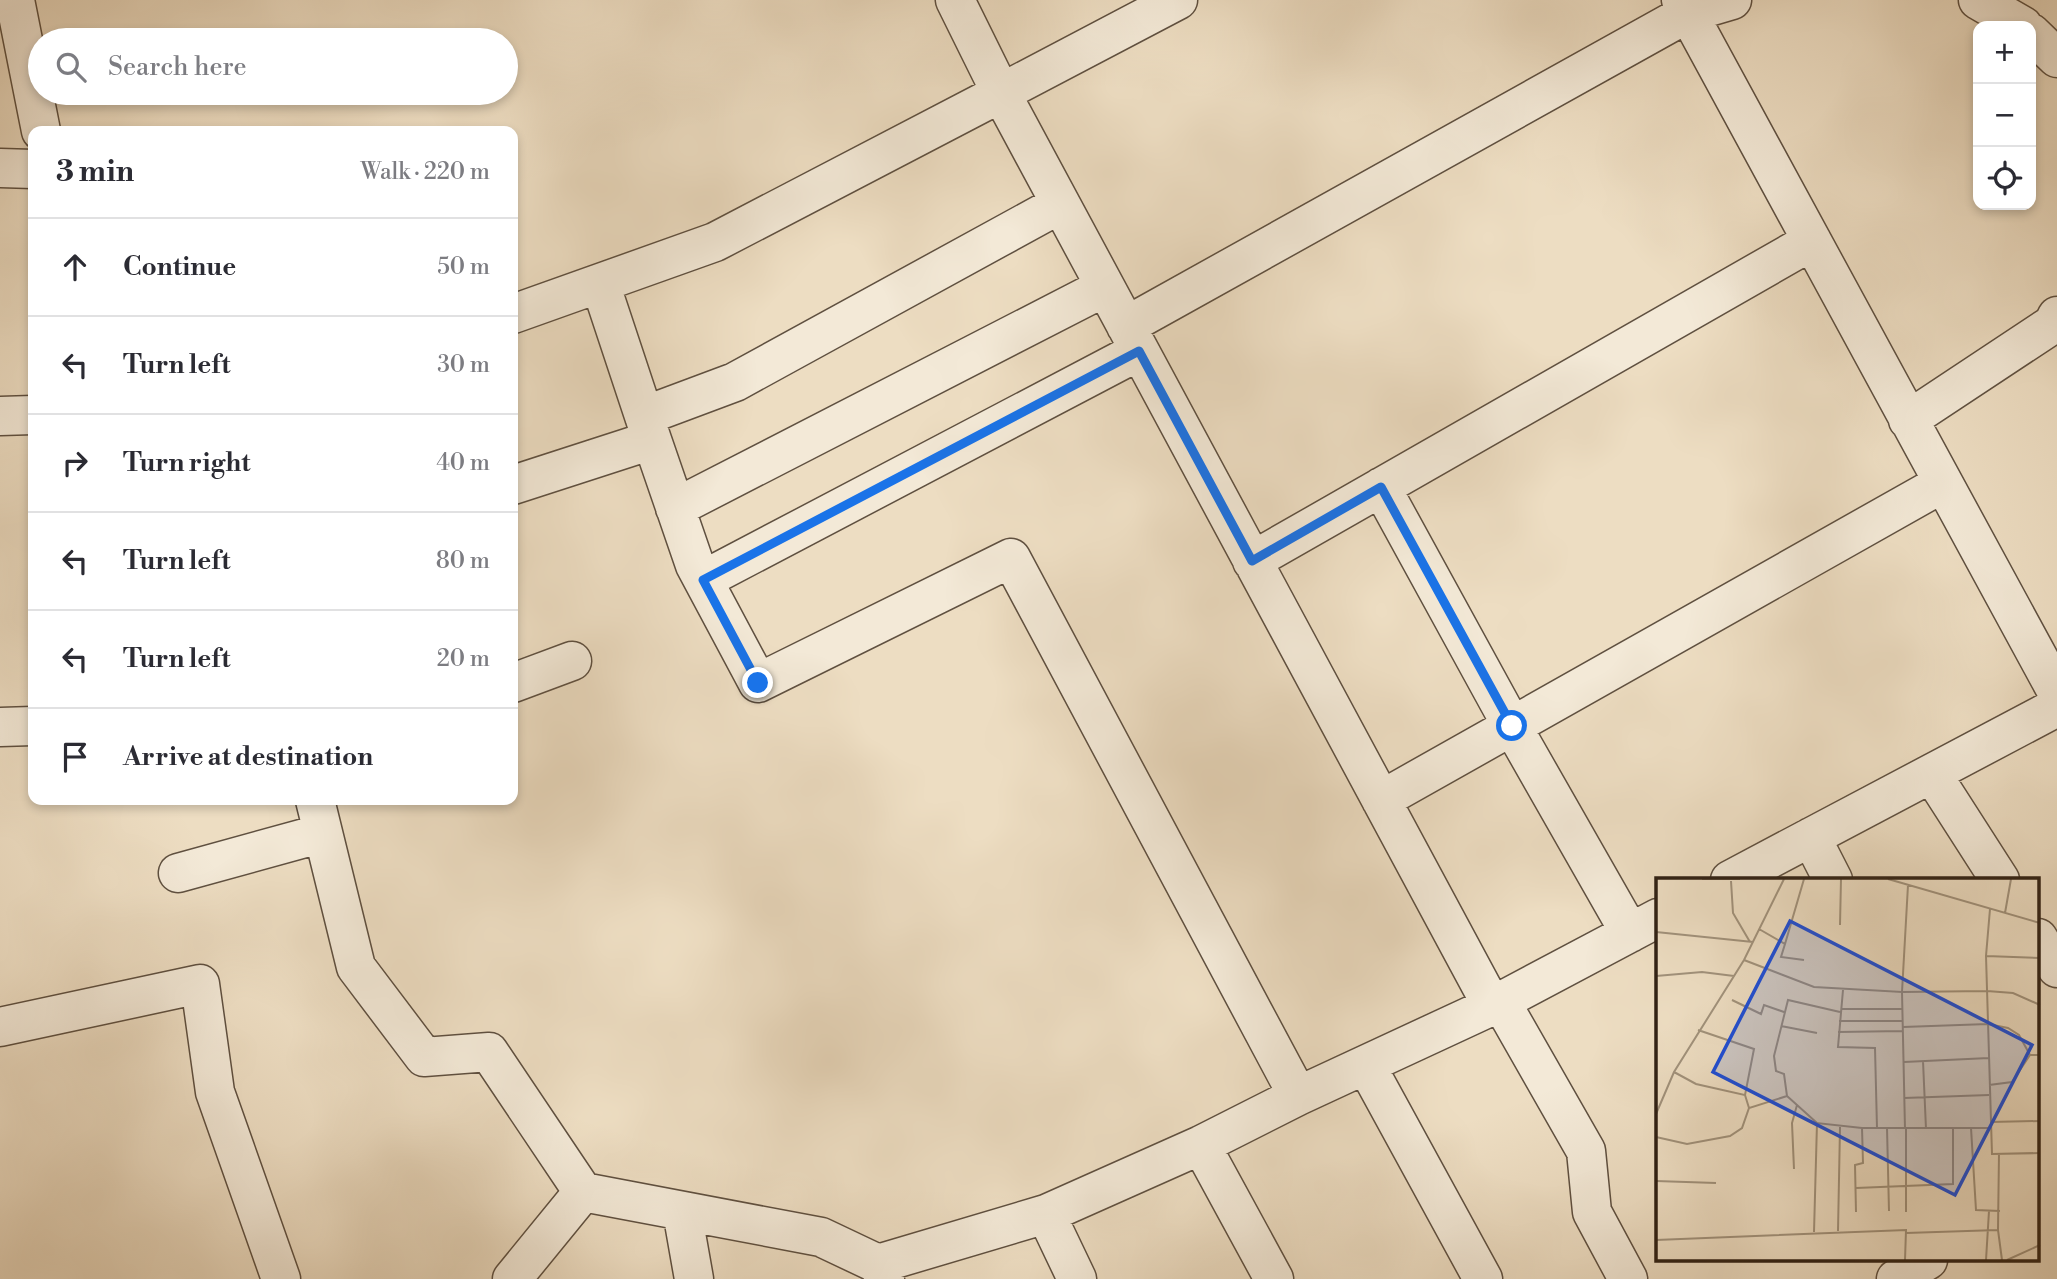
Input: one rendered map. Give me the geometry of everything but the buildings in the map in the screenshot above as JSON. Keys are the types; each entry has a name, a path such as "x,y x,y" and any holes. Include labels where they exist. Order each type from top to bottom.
{"street":[{"path":"15,0 28,66"},
{"path":"955,0 1060,204 1381,800 1497,1004 1586,1151 1591,1212 1628,1279"},
{"path":"518,312 715,242 1178,0"},
{"path":"703,580 1132,338 1684,6 1732,0"},
{"path":"1978,0 2014,21"},
{"path":"1684,6 1908,420 2052,673"},
{"path":"2036,38 2057,58"},
{"path":"36,105 40,126"},
{"path":"0,168 28,169"},
{"path":"518,483 648,428 1060,204"},
{"path":"1252,561 1812,241"},
{"path":"600,283 695,565 758,683 1011,558 1298,1096"},
{"path":"675,508 1105,287"},
{"path":"1908,420 2053,324 2057,316"},
{"path":"0,416 28,415"},
{"path":"1381,800 1943,483"},
{"path":"178,873 319,816 356,967 424,1057 489,1052 583,1192 821,1237 882,1272 1045,1214 1201,1145 1298,1096 1497,1004 1644,926 1512,726 1381,487"},
{"path":"518,681 572,661"},
{"path":"1734,878 2057,707"},
{"path":"0,727 28,726"},
{"path":"1932,774 1999,878"},
{"path":"1811,837 1832,878"},
{"path":"2039,941 2057,968"},
{"path":"0,1027 200,984 215,1092 281,1279"},
{"path":"1366,1065 1483,1279"},
{"path":"1201,1145 1274,1279"},
{"path":"512,1279 583,1192"},
{"path":"682,1211 694,1279"},
{"path":"1045,1214 1077,1279"},
{"path":"1896,1279 1925,1262"}],"route":[{"path":"758,683 703,580 1139,351 1252,561 1381,487 1512,726"}]}
